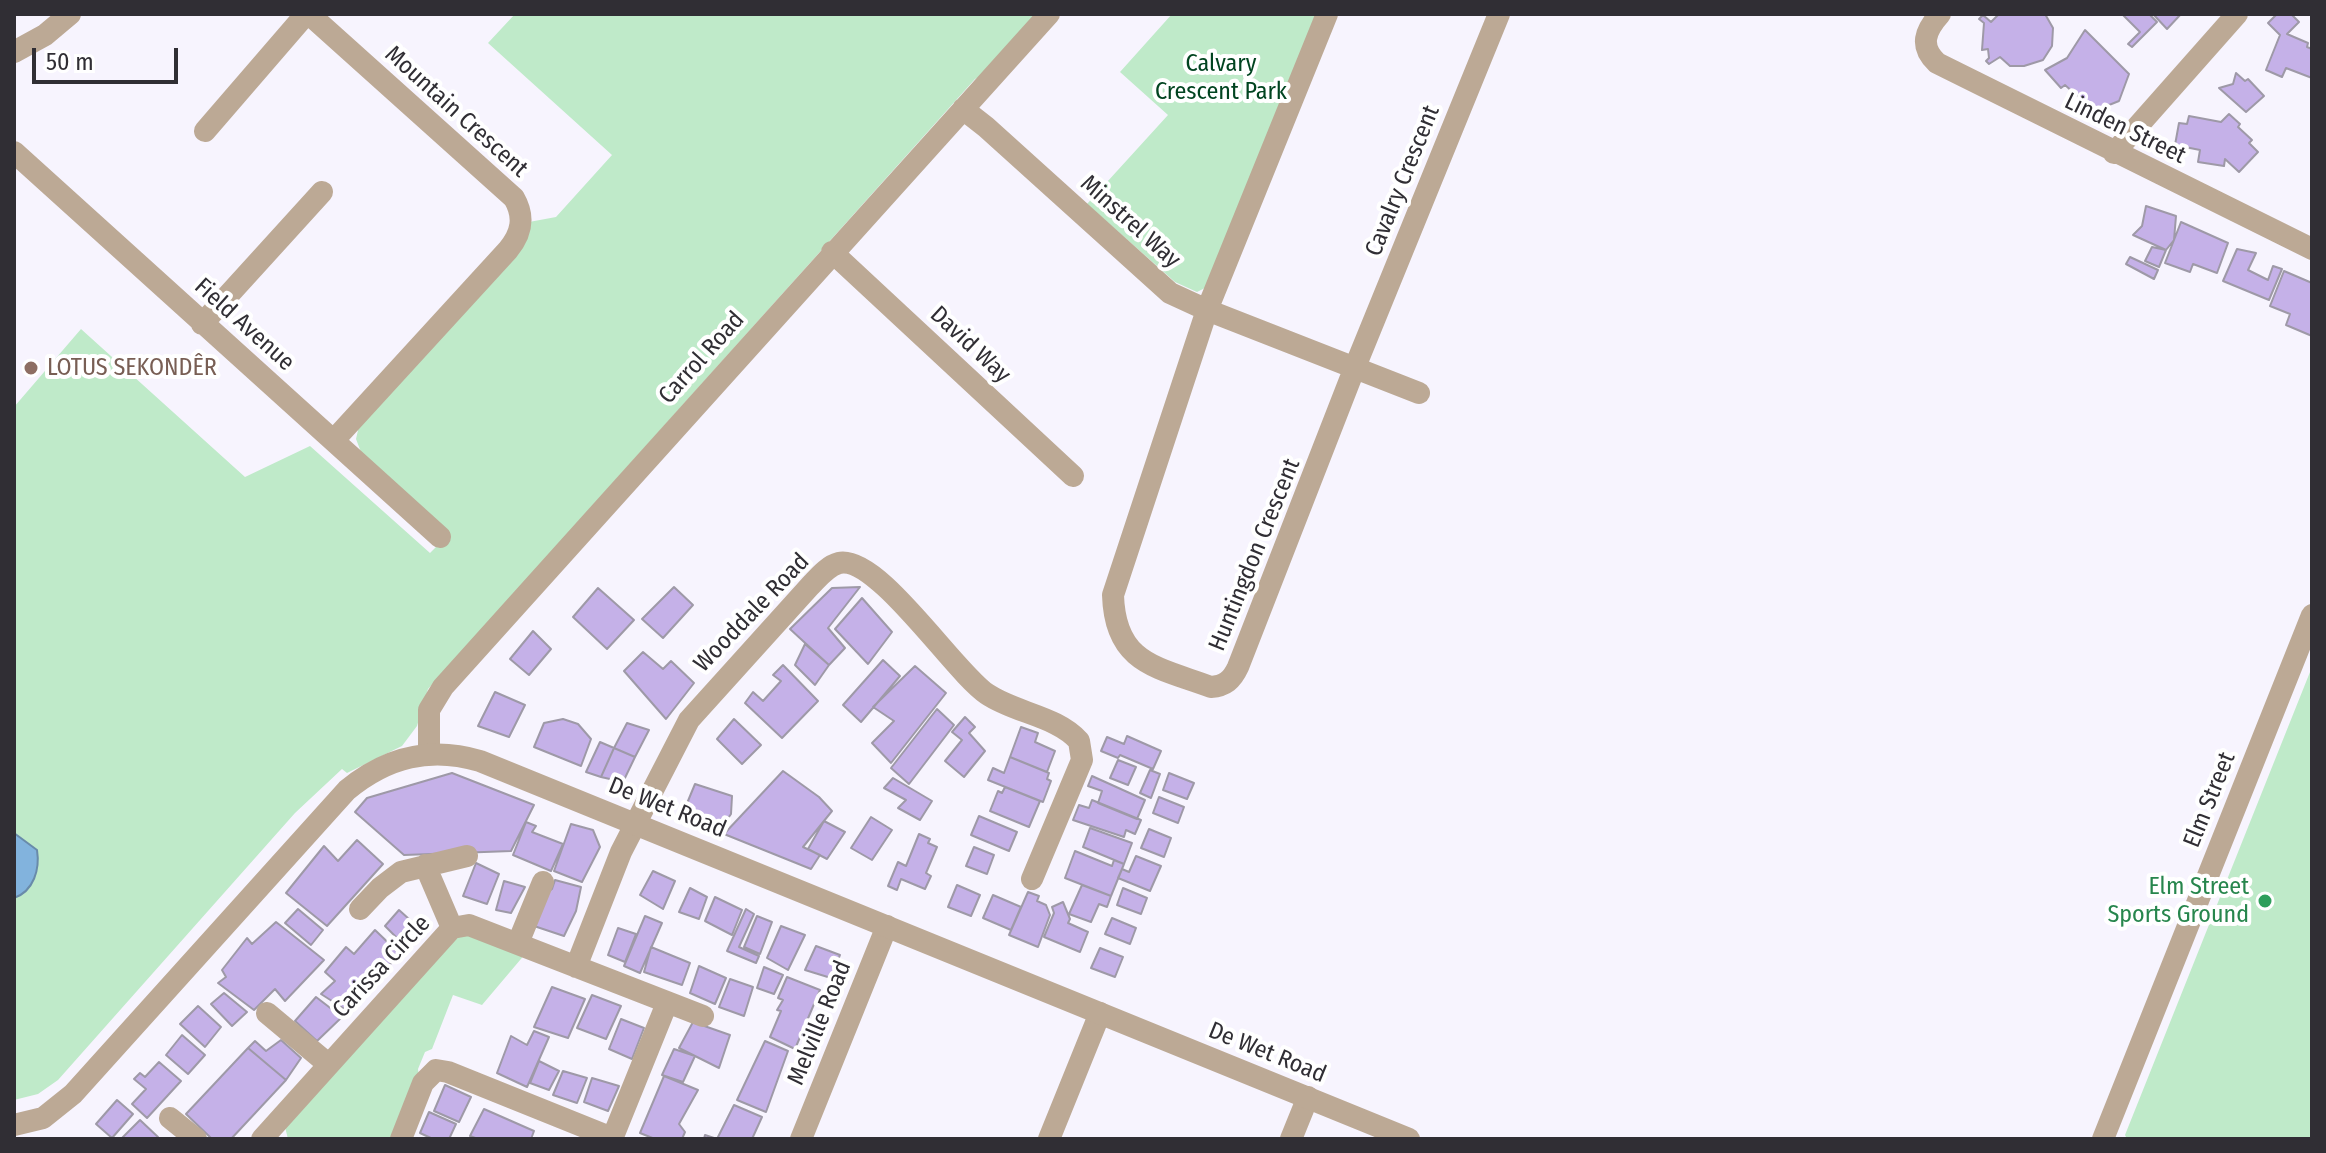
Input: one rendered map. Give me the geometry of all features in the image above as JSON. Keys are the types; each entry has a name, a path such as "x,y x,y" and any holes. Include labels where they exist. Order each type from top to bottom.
{"street":[{"path":"14,52 45,35 70,14"},
{"path":"205,131 307,14"},
{"name":"Mountain Crescent","path":"307,14 514,198 522,218 519,237 508,250 334,440"},
{"name":"Carrol Road","path":"429,753 429,710 443,687 1049,14"},
{"path":"1207,310 1327,14"},
{"name":"Cavalry Crescent","path":"1355,367 1499,14"},
{"name":"Linden Street","path":"1940,14 1927,29 1925,44 1937,63 2312,249"},
{"path":"2114,153 2237,14"},
{"name":"Minstrel Way","path":"963,109 1170,293 1419,393"},
{"name":"Field Avenue","path":"14,152 440,537"},
{"path":"202,324 322,192"},
{"name":"David Way","path":"832,252 1073,476"},
{"name":"Huntingdon Crescent","path":"1207,310 1113,595 1117,618 1129,650 1151,665 1211,687 1221,686 1234,676 1355,367"},
{"name":"Wooddale Road","path":"635,824 681,732 698,707 826,569 839,563 850,563 875,577 915,617 969,680 988,695 1017,711 1069,732 1079,741 1083,753 1077,775 1032,879"},
{"name":"Elm Street","path":"2103,1139 2312,615"},
{"name":"De Wet Road","path":"14,1125 43,1118 73,1094 347,790 380,767 429,753 461,755 480,761 1409,1139"},
{"path":"576,967 635,824"},
{"path":"360,909 401,872 467,856"},
{"path":"425,865 452,928"},
{"path":"518,943 543,882"},
{"name":"Carissa Circle","path":"263,1139 452,928 469,925 703,1016"},
{"name":"Melville Road","path":"801,1139 887,926"},
{"path":"401,1139 423,1083 436,1070 448,1072 612,1138 667,1003"},
{"path":"267,1013 328,1064"},
{"path":"1049,1139 1100,1013"},
{"path":"1291,1139 1308,1097"},
{"path":"170,1118 196,1139"}],"green space":[{"path":"515,14 1042,14 989,73 975,79 428,689 417,726 402,746 347,773 342,769 295,813 58,1080 38,1094 14,1100 14,407 81,329 245,477 310,446 430,553 449,534 361,452 356,439 359,426 529,222 556,217 612,155 488,43"},
{"name":"Calvary Crescent Park","path":"1172,14 1318,14 1207,287 1197,292 1175,282 1087,204 1168,115 1120,72"},
{"name":"Elm Street Sports Ground","path":"2312,667 2312,1139 2127,1139 2125,1135"},
{"path":"461,932 526,953 482,1005 453,995 432,1049 425,1052 418,1069 419,1077 395,1139 288,1139 285,1127"}],"water":[{"path":"14,833 37,850 38,857 31,885 14,898"}],"building":[{"path":"1999,14 2045,14 2053,28 2052,46 2043,60 2024,66 2010,66 2000,57 1989,64 1986,61 1989,58 1988,49 1982,50 1984,23 1979,19 1983,15 1991,22"},
{"path":"2122,14 2149,14 2157,22 2132,47 2128,44 2140,32"},
{"path":"2153,14 2181,14 2167,29"},
{"path":"2277,14 2291,14 2299,22 2287,34 2308,43 2307,47 2312,49 2312,78 2286,68 2282,77 2266,70 2280,35 2268,23"},
{"path":"2085,30 2129,74 2119,101 2094,111 2065,85 2061,88 2045,70 2067,58"},
{"path":"2236,73 2245,81 2248,79 2264,96 2246,112 2219,88 2233,84"},
{"path":"2229,114 2240,124 2238,127 2252,140 2249,143 2258,152 2239,172 2225,159 2224,166 2198,162 2200,150 2175,145 2179,123 2187,124 2189,116 2221,122"},
{"path":"2146,206 2176,216 2174,240 2166,250 2133,235 2142,226"},
{"path":"2181,222 2228,243 2217,273 2193,264 2190,272 2165,263"},
{"path":"2152,247 2166,250 2159,267 2145,261"},
{"path":"2237,249 2256,253 2248,270 2268,280 2273,266 2282,269 2269,300 2223,281"},
{"path":"2130,257 2158,270 2154,279 2126,264"},
{"path":"2284,271 2312,283 2312,336 2286,325 2290,314 2270,306"},
{"path":"674,587 693,605 663,638 642,619"},
{"path":"860,587 828,628 845,648 829,665 790,629 832,588"},
{"path":"598,588 634,620 607,649 573,617"},
{"path":"862,598 892,632 868,664 835,629"},
{"path":"533,631 551,649 529,675 510,659"},
{"path":"805,644 829,665 815,685 795,665"},
{"path":"643,652 663,669 671,661 694,683 666,719 624,671"},
{"path":"883,660 900,676 861,722 843,705"},
{"path":"783,665 818,701 782,738 745,703 753,692 763,701 781,681 773,675"},
{"path":"915,666 946,693 891,763 872,743 894,721 873,707"},
{"path":"495,692 525,705 509,737 478,726"},
{"path":"937,709 954,725 909,784 891,768"},
{"path":"965,717 975,727 969,733 985,751 964,777 945,761 962,740 952,732"},
{"path":"563,719 578,724 591,739 581,766 534,747 544,723"},
{"path":"734,719 761,745 742,764 717,739"},
{"path":"627,723 649,730 635,757 614,748"},
{"path":"1021,727 1038,733 1035,742 1055,751 1047,772 1010,757"},
{"path":"1127,736 1161,751 1153,769 1120,755 1118,758 1101,751 1107,737 1124,744"},
{"path":"600,742 614,748 601,777 586,772"},
{"path":"614,748 635,757 623,782 601,777"},
{"path":"1010,757 1049,773 1047,779 1051,781 1043,802 988,780 993,768 1004,773"},
{"path":"1118,760 1136,767 1128,785 1110,778"},
{"path":"1150,770 1160,774 1151,798 1140,793"},
{"path":"783,771 819,797 832,811 803,847 820,855 811,869 724,834"},
{"path":"452,773 534,805 511,851 404,855 355,812 367,798"},
{"path":"1169,773 1194,783 1187,799 1163,790"},
{"path":"1092,776 1145,800 1137,819 1098,803 1102,791 1088,786"},
{"path":"893,778 932,801 920,820 898,808 906,800 884,788"},
{"path":"695,784 732,796 731,814 719,831 683,813"},
{"path":"1005,787 1040,801 1029,827 990,811 998,791 1002,793"},
{"path":"1159,797 1184,807 1178,823 1153,813"},
{"path":"1092,800 1141,820 1135,834 1126,830 1124,837 1073,820 1079,805 1089,808"},
{"path":"979,816 1017,832 1009,851 971,835"},
{"path":"871,817 892,830 872,860 851,848"},
{"path":"824,821 845,832 827,859 808,849"},
{"path":"526,822 536,826 532,832 563,844 551,871 513,855"},
{"path":"571,824 593,830 600,847 582,882 554,871"},
{"path":"1090,828 1132,843 1124,864 1083,847"},
{"path":"1149,829 1171,838 1164,857 1141,848"},
{"path":"919,834 937,847 926,873 931,876 925,889 901,879 897,890 888,886 898,862 906,866"},
{"path":"357,840 383,864 327,926 286,893 324,846 338,861"},
{"path":"974,847 994,855 987,874 966,866"},
{"path":"1075,851 1112,866 1114,860 1124,864 1111,896 1065,878"},
{"path":"1136,856 1161,866 1150,891 1118,878 1122,869 1129,872"},
{"path":"476,863 499,874 487,904 463,896"},
{"path":"653,871 675,881 663,909 640,895"},
{"path":"555,880 581,887 576,911 564,936 531,925 541,897 552,889"},
{"path":"504,881 525,887 511,913 496,910"},
{"path":"957,885 980,895 971,916 948,907"},
{"path":"1082,885 1111,896 1107,907 1099,904 1091,922 1069,914"},
{"path":"690,888 707,897 699,919 679,912"},
{"path":"1123,888 1147,898 1141,914 1117,905"},
{"path":"1028,892 1039,896 1037,901 1046,905 1050,915 1038,947 1009,935"},
{"path":"993,895 1021,907 1011,930 983,918"},
{"path":"715,897 742,910 732,935 705,921"},
{"path":"1063,902 1070,919 1068,923 1088,932 1080,952 1044,937 1054,913 1052,907"},
{"path":"298,909 323,930 311,945 285,923"},
{"path":"746,909 754,914 739,947 759,956 756,963 727,951"},
{"path":"399,910 419,928 406,947 385,926"},
{"path":"645,916 662,923 640,973 624,966"},
{"path":"757,916 772,922 760,954 744,947"},
{"path":"1112,918 1136,928 1130,944 1105,934"},
{"path":"276,922 324,960 285,1001 275,989 254,1010 218,983 226,977 222,970 247,938 252,944"},
{"path":"781,926 805,935 788,970 767,958"},
{"path":"618,928 636,934 625,962 608,955"},
{"path":"375,930 400,954 346,1010 321,994 335,981 325,972 346,947 354,954"},
{"path":"816,946 840,955 831,978 805,970"},
{"path":"651,947 690,963 682,985 644,972"},
{"path":"1100,948 1123,957 1115,977 1091,968"},
{"path":"699,966 726,978 715,1004 690,993"},
{"path":"764,967 783,975 774,994 757,988"},
{"path":"787,977 820,990 795,1049 770,1037 781,1011 777,1010 783,1000 778,998"},
{"path":"730,979 753,987 744,1016 719,1007"},
{"path":"552,987 585,999 568,1038 534,1027"},
{"path":"224,993 247,1012 232,1026 211,1004"},
{"path":"592,995 621,1006 606,1039 577,1028"},
{"path":"316,997 342,1017 317,1041 295,1021"},
{"path":"198,1006 221,1027 205,1047 180,1024"},
{"path":"621,1019 644,1028 632,1059 609,1049"},
{"path":"693,1022 730,1035 719,1068 679,1048"},
{"path":"534,1031 549,1037 527,1087 497,1073 511,1036 527,1045"},
{"path":"182,1035 205,1055 188,1074 166,1055"},
{"path":"281,1040 301,1058 286,1080 248,1048 255,1041 266,1051"},
{"path":"765,1041 788,1051 766,1112 737,1100"},
{"path":"248,1048 286,1080 231,1139 212,1139 186,1114"},
{"path":"674,1049 695,1056 683,1082 662,1075"},
{"path":"539,1061 559,1071 549,1090 530,1083"},
{"path":"159,1062 181,1081 147,1118 132,1104 146,1089 134,1079 140,1073 145,1077"},
{"path":"563,1071 587,1078 577,1103 553,1095"},
{"path":"664,1076 698,1090 679,1124 685,1132 682,1139 655,1139 640,1133"},
{"path":"592,1078 619,1086 608,1111 584,1102"},
{"path":"445,1085 471,1097 459,1122 434,1111"},
{"path":"117,1100 133,1114 112,1138 96,1124"},
{"path":"734,1105 762,1117 752,1139 717,1139"},
{"path":"484,1109 534,1131 531,1139 478,1139 470,1136"},
{"path":"429,1112 456,1124 449,1139 433,1139 420,1133"},
{"path":"140,1120 158,1137 121,1139"}],"place":[{"name":"LOTUS SEKONDÊR","path":"31,368"},
{"name":"Elm Street Sports Ground","path":"2265,901"}]}
